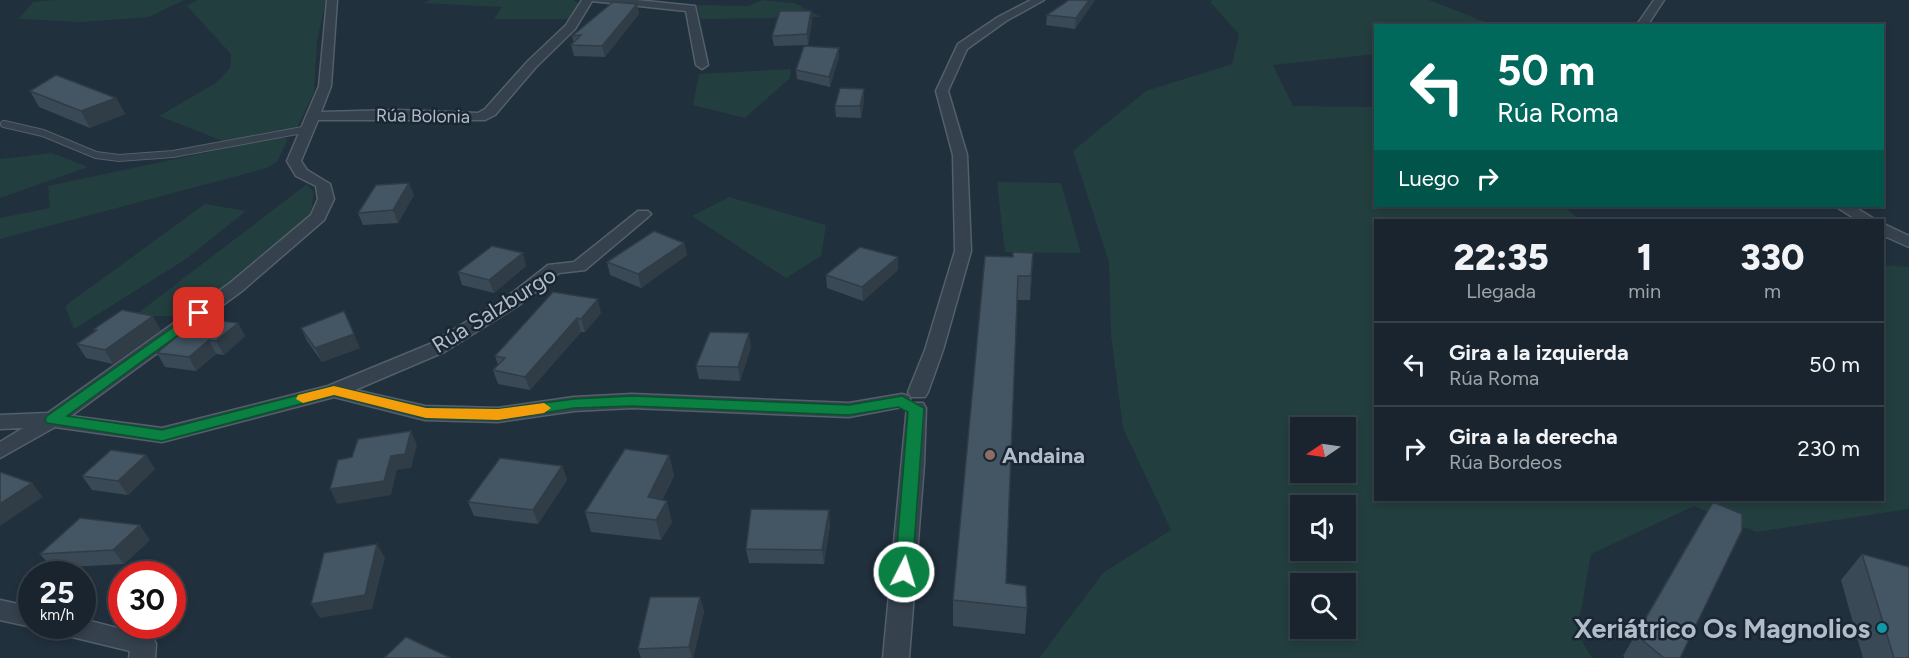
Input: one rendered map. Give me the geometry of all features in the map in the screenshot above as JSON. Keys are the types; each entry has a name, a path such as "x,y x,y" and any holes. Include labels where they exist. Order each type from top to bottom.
{"street":[{"path":"0,451 52,420 236,287 318,217 326,199 323,184 301,173 294,161 325,86 332,0"},
{"name":"Rúa Bolonia","path":"310,123 397,114 480,117 490,112 532,64 571,27 587,0"},
{"path":"597,0 692,8 702,65"},
{"path":"896,658 914,464 912,401 934,350 963,251 960,155 942,91 962,47 1002,19 1039,0"},
{"path":"1642,24 1659,0"},
{"path":"1845,207 1866,219"},
{"name":"Rúa Salzburgo","path":"0,422 52,420 162,435 334,391 437,348 513,301 554,269 579,266 643,214"},
{"path":"1884,229 1909,242"},
{"path":"334,391 426,413 498,415 574,404 632,401 849,410 912,401"},
{"path":"0,610 18,614"},
{"path":"96,633 144,644 142,658"}],"lane":[{"path":"4,124 43,133 69,146 96,155 119,158 173,154 310,123"}],"green space":[{"path":"184,0 149,17 81,22 19,19 33,2"},
{"path":"197,0 326,0 317,41 314,92 297,128 223,141 159,116 216,83 230,68 231,54 187,6"},
{"path":"429,0 573,0 580,4 570,19 494,19 502,7 423,3"},
{"path":"763,0 794,3 821,17 700,19 697,5 748,6"},
{"path":"1213,0 1429,0 1490,24 1374,24 1374,54 1273,65 1293,106 1374,107 1374,207 1564,207 1579,219 1374,219 1374,501 1884,501 1884,265 1909,267 1909,509 1756,532 1694,506 1591,554 1577,633 1592,658 1039,658 1104,572 1171,530 1123,428 1111,335 1109,262 1073,151 1146,91 1232,64 1239,34 1210,2"},
{"path":"791,69 790,78 745,118 693,105 699,74"},
{"path":"279,137 288,139 277,162 267,168 0,239 0,218 50,208 48,186"},
{"path":"52,153 88,167 0,198 0,159"},
{"path":"997,182 1061,183 1081,253 1005,252"},
{"path":"307,184 314,192 310,217 187,316 145,316 129,320"},
{"path":"729,197 826,225 821,256 786,278 692,216"},
{"path":"205,204 246,211 186,259 74,329 65,306"}],"building":[{"path":"1069,0 1089,0 1076,18 1047,15"},
{"path":"613,2 637,4 602,46 571,45 581,35 572,36"},
{"path":"780,11 811,11 807,34 772,36"},
{"path":"804,46 839,48 829,77 796,70"},
{"path":"56,75 116,98 81,111 30,91"},
{"path":"840,88 864,89 860,106 835,106"},
{"path":"409,183 393,210 358,213 376,185"},
{"path":"654,231 684,243 638,274 607,262"},
{"path":"492,246 523,253 489,280 458,272"},
{"path":"860,247 898,257 862,287 826,275"},
{"name":"Andaina","path":"1013,252 1033,253 1031,276 1018,276 1006,583 1026,586 1027,608 953,600 985,256 1013,257"},
{"path":"553,292 598,299 581,319 577,318 525,377 493,370 505,358 495,356"},
{"path":"122,310 153,316 105,350 77,344 97,330 94,329"},
{"path":"344,311 354,334 315,348 301,328"},
{"path":"205,319 238,323 216,341 209,340 189,357 157,353 192,324 197,325"},
{"path":"710,332 749,333 738,367 696,366"},
{"path":"411,431 405,454 391,456 384,481 330,489 338,460 352,457 358,439"},
{"path":"625,449 669,455 648,497 667,501 656,520 585,512"},
{"path":"111,450 146,455 118,481 82,476"},
{"path":"500,458 562,466 533,510 468,502"},
{"path":"0,472 32,483 0,504"},
{"path":"1713,502 1742,514 1742,530 1680,658 1664,658 1636,635"},
{"path":"751,509 829,510 822,550 746,549"},
{"path":"80,518 140,525 113,550 40,554"},
{"path":"377,544 365,595 311,604 324,553"},
{"path":"1862,554 1909,567 1909,658 1894,658"},
{"path":"650,597 700,597 689,647 638,649"},
{"path":"406,637 451,658 384,658"}],"slow traffic":[{"path":"303,399 334,391 426,413 498,415 544,408"}],"place":[{"name":"Andaina","path":"990,455"},
{"name":"Xeriátrico Os Magnolios","path":"1882,628"}],"route":[{"path":"199,313 52,420 162,435 334,391 426,413 498,415 574,404 632,401 849,410 902,401 905,406 916,408 914,464 904,572"}]}
